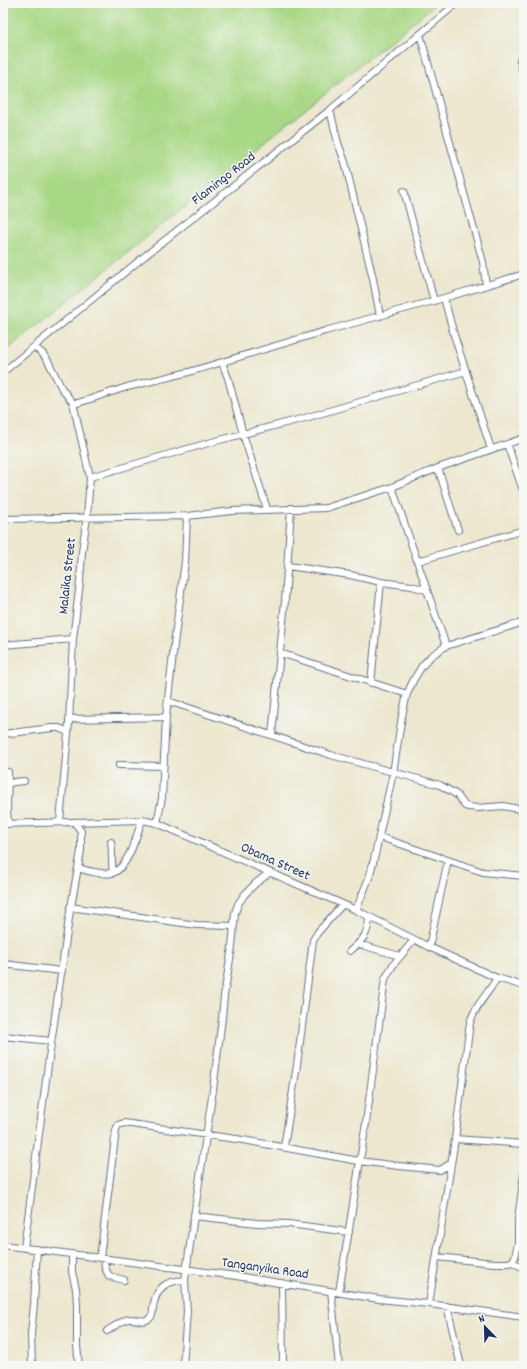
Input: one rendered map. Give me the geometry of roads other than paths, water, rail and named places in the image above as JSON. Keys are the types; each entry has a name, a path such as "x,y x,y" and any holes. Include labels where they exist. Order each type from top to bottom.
{"street":[{"name":"Flamingo Road","path":"3,372 146,255 330,110 457,3"},
{"path":"420,34 483,262 486,285"},
{"path":"524,54 520,60 524,77"},
{"path":"330,110 338,143 345,162 373,278 380,316"},
{"path":"404,191 434,301"},
{"path":"73,403 127,387 190,372 325,331 524,274"},
{"path":"444,298 454,335 491,449"},
{"name":"Malaika Street","path":"34,347 42,353 48,361 62,389 73,403 90,477 74,639 69,721 60,822"},
{"path":"222,362 267,509"},
{"path":"90,477 305,418 466,371"},
{"path":"3,503 4,519 187,516 232,511 326,508 392,487 438,468 524,438"},
{"path":"507,444 524,493"},
{"path":"438,468 458,530"},
{"path":"392,487 446,646"},
{"path":"272,735 288,566 291,508"},
{"path":"157,823 162,798 166,717 174,636 184,562 187,516"},
{"path":"418,561 524,530"},
{"path":"288,566 350,575 381,582 412,586 426,590"},
{"path":"371,683 381,582"},
{"path":"356,910 369,878 380,837 407,694 414,679 422,666 431,656 446,646 524,622"},
{"path":"3,645 74,639"},
{"path":"280,653 407,694"},
{"path":"168,701 331,755 440,785 457,795 465,806 477,808 503,806 524,810"},
{"path":"3,734 59,728 69,721 166,717"},
{"path":"59,728 68,732"},
{"path":"119,765 163,766"},
{"path":"6,823 8,772"},
{"path":"8,784 24,781"},
{"path":"78,868 102,873 113,873 121,866 132,850 142,820"},
{"name":"Obama Street","path":"6,823 142,820 157,823 268,873 356,910 429,948 497,978 524,986"},
{"path":"24,1248 70,907 78,868 81,831 88,821"},
{"path":"74,822 81,831"},
{"path":"380,837 483,872 524,876"},
{"path":"111,842 113,853 113,873"},
{"path":"429,948 448,860"},
{"path":"183,1366 187,1311 187,1270 232,947 235,913 238,904 256,883 268,873"},
{"path":"284,1147 296,1072 313,940 318,932 342,905"},
{"path":"70,907 197,925 234,926"},
{"path":"350,951 364,939 369,918"},
{"path":"339,1292 386,979 388,971 414,940"},
{"path":"358,944 400,956"},
{"path":"3,964 62,971"},
{"path":"429,1304 455,1139 470,1023 473,1012 490,990 497,978"},
{"path":"3,1036 51,1041"},
{"path":"124,1280 109,1276 102,1259 116,1130 118,1125 124,1123 206,1135 284,1147 359,1161 440,1170 450,1164"},
{"path":"455,1139 524,1144"},
{"path":"512,1262 515,1257 518,1243 518,1220 524,1174"},
{"path":"194,1216 257,1223 289,1224 349,1232"},
{"name":"Tanganyika Road","path":"3,1245 282,1283 379,1299 447,1306 524,1317"},
{"path":"32,1366 32,1334 37,1249"},
{"path":"72,1254 72,1272 76,1289 77,1346 79,1366"},
{"path":"437,1257 494,1263 512,1262 524,1268"},
{"path":"107,1331 129,1319 145,1321 150,1319 155,1297 159,1290 171,1281 186,1280"},
{"path":"282,1283 283,1366"},
{"path":"331,1291 338,1366"},
{"path":"447,1306 461,1366"}]}
